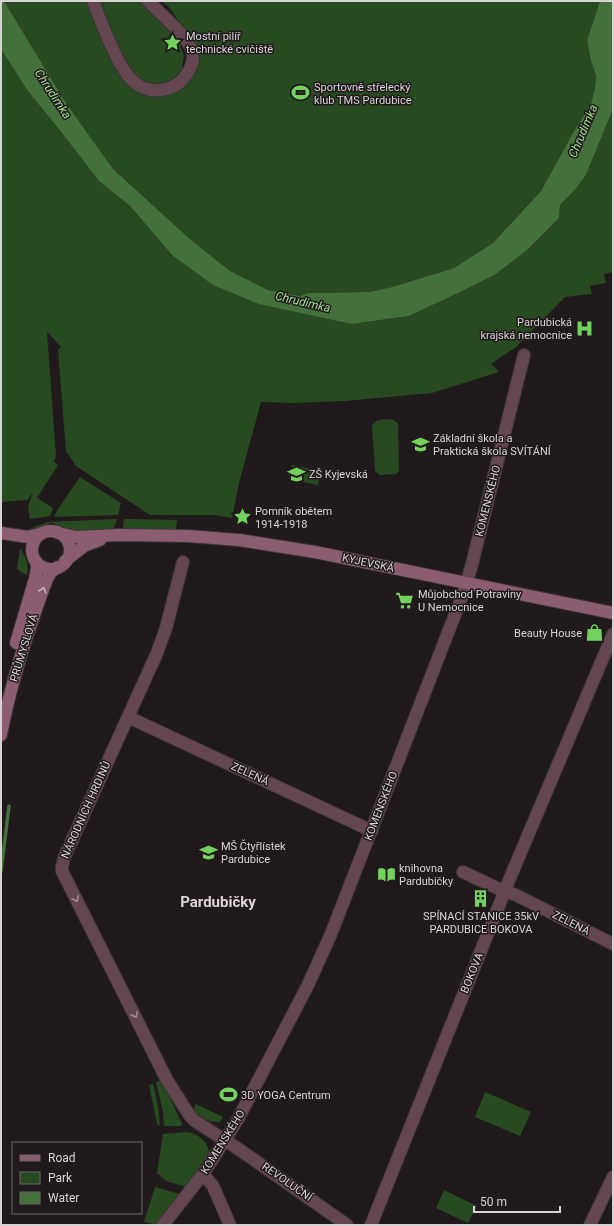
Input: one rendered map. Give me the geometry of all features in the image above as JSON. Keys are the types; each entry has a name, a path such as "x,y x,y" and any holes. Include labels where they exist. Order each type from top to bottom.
{"street":[{"path":"92,1 116,54 130,78 144,88 151,90 165,90 177,85 186,75 191,68 193,54 182,36 148,1"},
{"name":"KOMENSKÉHO","path":"163,1225 203,1174 226,1140 322,957 372,831 466,583 524,355"},
{"path":"1,533 28,537 50,531 58,533 67,540 69,555 62,564 47,568 41,566 29,550 20,544 1,538"},
{"path":"34,558 32,547 35,540 44,533"},
{"name":"KYJEVSKÁ","path":"58,533 76,537 119,535 188,536 239,540 315,552 613,614"},
{"name":"KYJEVSKÁ","path":"62,564 79,550 91,543 119,535"},
{"name":"PRŮMYSLOVÁ","path":"1,727 5,687 18,633 36,576 37,566 34,558"},
{"name":"NÁRODNÍCH HRDINŮ","path":"183,562 161,642 64,858 62,867 64,876 173,1090 186,1111 195,1121 226,1140"},
{"name":"PRŮMYSLOVÁ","path":"1,735 14,675 25,638 47,579 51,572 62,564"},
{"name":"BOKOVA","path":"371,1225 506,891 613,634"},
{"name":"ZELENÁ","path":"128,717 372,831"},
{"name":"ZELENÁ","path":"463,872 516,895 613,944"},
{"name":"REVOLUČNÍ","path":"226,1140 348,1225"},
{"path":"203,1174 213,1186 230,1225"},
{"path":"590,1225 613,1177"}],"green space":[{"path":"4,1 90,1 131,84 183,86 191,39 169,7 161,1 600,1 587,40 591,61 596,76 595,88 591,104 574,131 541,191 493,243 454,268 392,287 369,292 308,293 300,296 268,290 230,271 190,239 113,169 66,103"},
{"path":"97,1 142,1 168,29 180,45 184,56 182,69 175,78 170,82 157,86 145,84 128,69"},
{"path":"1,49 27,90 99,181 130,206 172,255 352,324 409,316 496,274 526,251 559,218 560,205 575,190 586,175 613,109 613,272 604,274 606,283 590,286 592,294 565,297 516,347 491,364 499,372 432,393 345,401 295,403 261,402 239,483 232,518 215,515 150,515 76,466 66,451 58,350 61,347 47,332 56,456 54,462 58,465 37,498 53,508 50,516 30,519 28,506 33,493 27,500 1,502"},
{"path":"392,419 398,424 399,471 396,474 380,475 375,471 372,427 375,422"},
{"path":"292,465 321,471 318,485 289,479"},
{"path":"80,477 121,503 118,515 54,517"},
{"path":"117,519 114,528 82,533 57,528 54,523 49,523 47,526 38,531 24,531 48,522"},
{"path":"124,519 177,520 176,529 125,529 123,527"},
{"path":"20,548 24,554 28,567 27,575 17,569"},
{"path":"162,1080 182,1124 181,1126 164,1126 163,1112 156,1082"},
{"path":"153,1084 158,1106 160,1126 157,1124 149,1085"},
{"path":"485,1092 531,1112 520,1136 475,1117"},
{"path":"196,1104 223,1117 220,1122 205,1119 199,1115 193,1110"},
{"path":"187,1132 201,1138 208,1147 209,1151 206,1158 186,1187 166,1181 157,1173 163,1134"},
{"path":"155,1187 180,1194 157,1225 144,1222"},
{"path":"444,1190 477,1206 468,1223 436,1208"}],"water":[{"name":"Chrudimka","path":"1,1 4,1 66,103 113,169 190,239 230,271 268,290 300,296 308,293 369,292 392,287 454,268 493,243 541,191 574,131 591,104 596,76 591,61 587,40 600,1 613,1 613,109 586,175 575,190 560,205 559,218 526,251 496,274 409,316 352,324 259,304 213,285 172,255 130,206 99,181 27,90 1,49"}],"waterway":[{"path":"1,871 9,806"}],"place":[{"name":"Mostní pilíř technické cvičiště","path":"173,42"},
{"name":"Sportovně střelecký klub TMS Pardubice","path":"301,93"},
{"name":"Pardubická krajská nemocnice","path":"585,328"},
{"name":"Základní škola a Praktická škola SVÍTÁNÍ","path":"420,444"},
{"name":"ZŠ Kyjevská","path":"296,474"},
{"name":"Pomník obětem 1914-1918","path":"242,517"},
{"name":"Můjobchod Potraviny U Nemocnice","path":"405,600"},
{"name":"Beauty House","path":"595,633"},
{"name":"MŠ Čtyřlístek Pardubice","path":"208,852"},
{"name":"knihovna Pardubičky","path":"386,874"},
{"name":"SPÍNACÍ STANICE 35kV PARDUBICE BOKOVA","path":"481,898"},
{"name":"3D YOGA Centrum","path":"228,1095"}],"district":[{"name":"Pardubičky","path":"218,902"}]}
